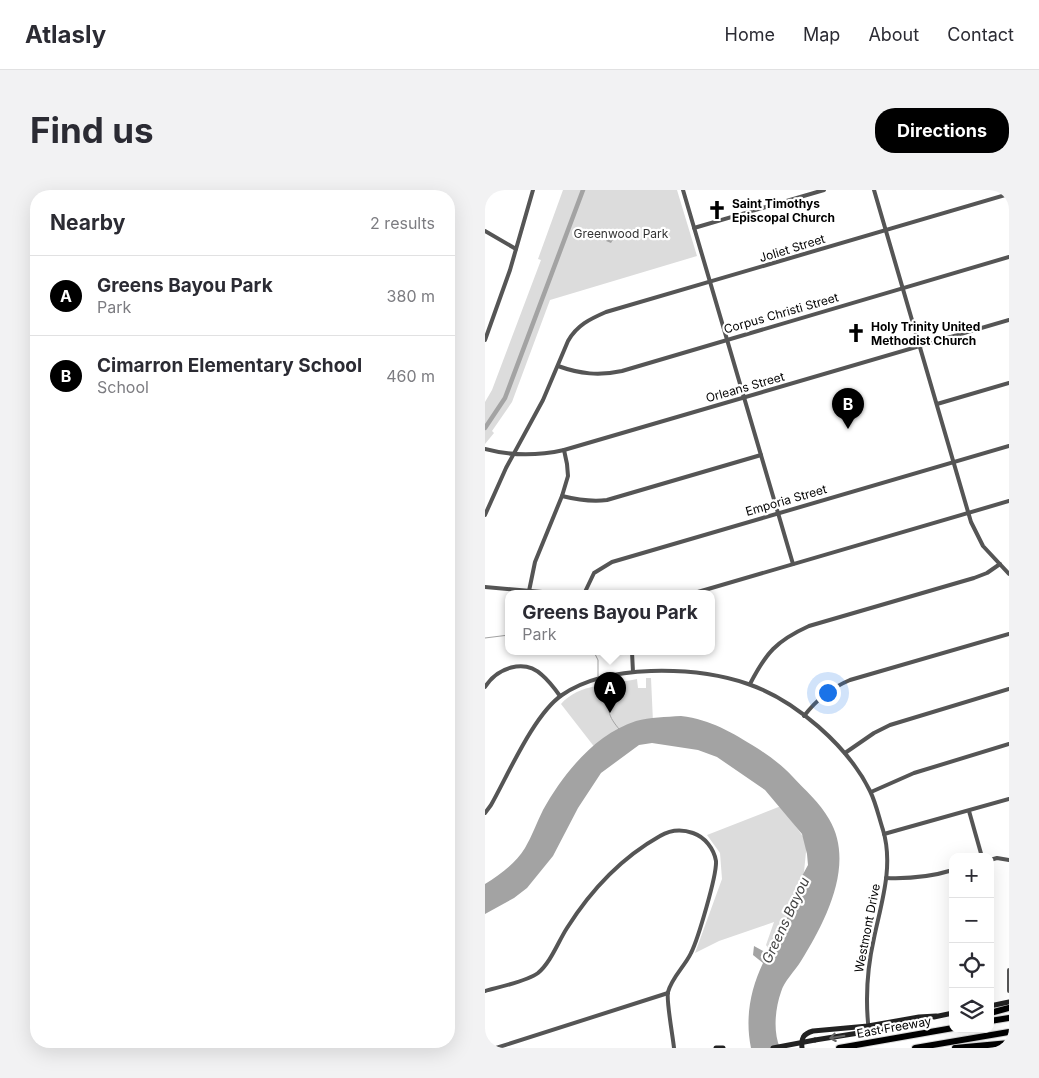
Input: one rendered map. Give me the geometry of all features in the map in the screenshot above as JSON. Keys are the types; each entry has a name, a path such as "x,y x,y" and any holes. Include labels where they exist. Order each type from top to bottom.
{"highway":[{"path":"994,1012 1009,1008"},
{"path":"994,1021 1009,1018"},
{"path":"908,1036 949,1024"},
{"name":"East Freeway","path":"839,1048 949,1029"},
{"name":"East Freeway","path":"915,1048 1009,1032"},
{"path":"955,1048 1009,1043"}],"main road":[{"path":"994,1005 1009,1002"},
{"path":"773,1048 919,1017 949,1014"},
{"path":"802,1048 801,1041 806,1033 868,1029"},
{"path":"716,1048 723,1048"}],"street":[{"path":"485,340 516,249 533,190"},
{"path":"683,190 793,564"},
{"path":"694,228 824,190"},
{"path":"874,190 976,534 983,546 1009,574"},
{"name":"Joliet Street","path":"558,366 573,333 582,324 606,312 1009,194"},
{"path":"485,232 516,249"},
{"name":"Corpus Christi Street","path":"558,366 575,372 608,374 1009,258"},
{"name":"Orleans Street","path":"485,449 514,454 547,454 564,450 1009,320"},
{"path":"485,515 558,366"},
{"path":"937,404 1009,383"},
{"name":"Emporia Street","path":"586,590 594,573 612,562 1009,446"},
{"path":"529,590 535,562 562,496 567,476 564,450"},
{"path":"562,496 594,502 607,500 761,455"},
{"path":"705,590 1009,501"},
{"path":"750,684 765,657 779,642 791,634 809,626 974,578 987,573 1000,564"},
{"path":"485,587 518,590"},
{"path":"805,716 814,703 826,693 850,680 1009,634"},
{"path":"631,655 633,672"},
{"path":"485,687 495,675 508,668 518,666 530,668 541,674 560,696"},
{"name":"Westmont Drive","path":"485,813 536,722 560,696 577,686 593,680 633,672 683,671 722,676 750,684 768,693 821,728 845,753 871,792 884,834 886,878 881,913 869,964 866,1001 868,1029"},
{"path":"845,753 874,733 890,725 1009,689"},
{"path":"871,792 914,773 1009,744"},
{"path":"884,834 1009,799"},
{"path":"969,811 981,853"},
{"path":"485,992 538,974 591,893 631,855 665,833 683,831 694,833 712,849 716,862 715,875 693,950 673,980 668,993 674,1048"},
{"path":"994,859 1009,860"},
{"path":"886,878 909,878 949,871"},
{"path":"1009,970 1009,991"},
{"path":"496,1048 547,1030 668,993"}],"green space":[{"name":"Greenwood Park","path":"563,190 677,190 697,256 550,300 512,402 492,431 494,433 485,444 485,402 492,390 541,260 538,259"},
{"path":"646,678 651,678 653,722 596,749 561,704 577,692 606,684 637,679 638,688 646,688"},
{"path":"781,806 807,842 803,882 772,954 766,945 774,922 719,941 695,953 722,879 720,853 707,835"}],"shaded area":[{"path":"609,231 618,231 620,236 614,238 611,243 606,241"},
{"path":"681,716 702,720 721,728 757,748 775,761 812,797 829,819 837,836 838,873 828,911 810,946 782,988 779,999 776,1013 776,1035 780,1048 751,1048 749,1037 750,1005 763,963 753,955 754,946 767,953 798,899 801,878 808,865 807,854 802,834 765,790 717,757 698,750 652,743 639,745 601,773 578,808 553,856 527,888 514,898 485,914 485,884 517,859 528,843 551,796 570,769 594,745 621,727 641,720"}],"waterway":[{"path":"485,428 505,398 583,190"},
{"path":"485,638 505,636"},
{"path":"596,655 598,660 598,676"},
{"path":"597,683 596,689 605,693 608,697 610,714 619,729"}],"place":[{"name":"Saint Timothys Episcopal Church","path":"717,210"},
{"name":"Holy Trinity United Methodist Church","path":"856,333"},
{"name":"Cimarron Elementary School","path":"848,429"},
{"name":"Greens Bayou Park","path":"610,713"}],"water label":[{"name":"Greens Bayou","path":"785,920"}]}
